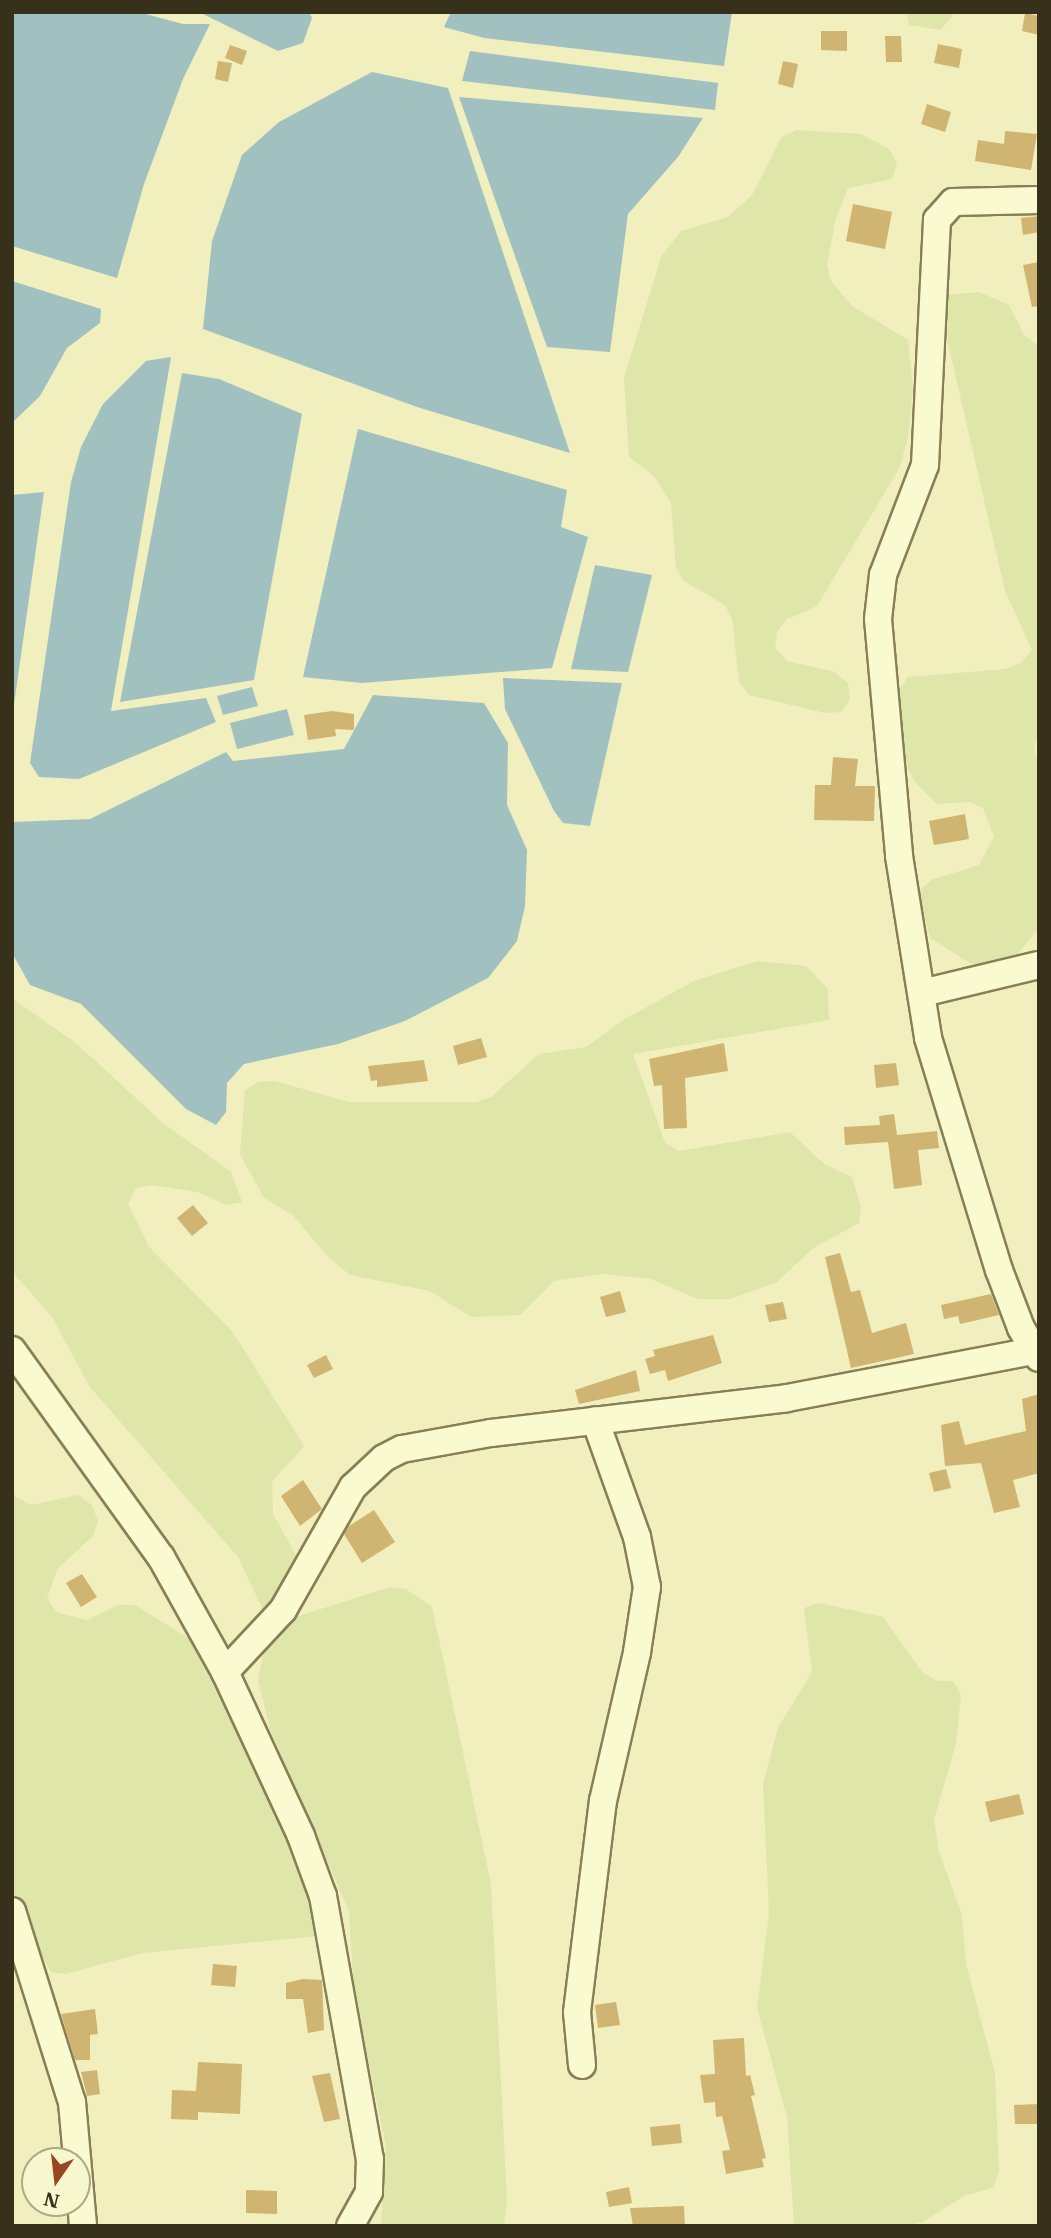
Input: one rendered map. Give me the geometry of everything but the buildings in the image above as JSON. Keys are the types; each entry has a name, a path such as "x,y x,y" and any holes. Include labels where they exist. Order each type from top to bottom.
{"street":[{"path":"225,1672 283,1610 353,1487 384,1458 402,1449 491,1433 787,1398 1037,1355 999,1270 928,1038 899,856 878,601 883,575 925,465 937,220 953,202 1039,200"},
{"path":"922,993 1039,965"},
{"path":"12,1350 161,1557 225,1672 268,1758 323,1895 370,2159 369,2192 350,2226"},
{"path":"582,2065 578,2012 603,1801 638,1652 647,1587 637,1537 595,1420"},
{"path":"12,1911 72,2102 83,2226"}],"green space":[{"path":"907,12 955,12 941,30 909,25"},
{"path":"796,130 861,134 889,149 897,163 892,179 848,188 836,218 827,265 831,281 852,306 908,340 913,388 908,436 900,467 817,606 787,619 777,632 775,648 787,661 835,672 848,683 850,699 841,712 825,713 749,695 739,682 732,619 725,605 684,581 676,568 671,503 654,476 629,457 624,378 661,257 681,231 728,217 752,195 781,138"},
{"path":"979,292 1009,305 1024,335 1039,346 1039,730 1034,749 1039,765 1039,928 1016,956 986,965 970,963 930,938 919,891 931,880 979,865 994,837 983,808 970,802 937,804 914,781 895,738 899,691 908,677 1005,669 1021,663 1032,650 1005,591 948,343 947,295"},
{"path":"758,961 806,966 828,989 829,1020 633,1054 665,1143 679,1151 790,1132 824,1164 852,1177 861,1207 859,1223 812,1249 777,1282 730,1299 698,1299 651,1279 603,1274 554,1281 520,1315 471,1317 430,1291 350,1275 325,1254 293,1215 264,1198 240,1154 245,1090 259,1082 275,1081 349,1102 476,1102 491,1097 539,1054 586,1047 625,1019 696,980"},
{"path":"12,998 77,1044 163,1123 231,1172 242,1202 226,1205 198,1192 152,1185 136,1188 128,1203 149,1247 232,1331 304,1446 272,1482 273,1514 297,1557 294,1573 265,1614 238,1557 90,1387 52,1317 12,1271"},
{"path":"12,1488 16,1497 31,1505 78,1495 92,1505 98,1521 93,1536 58,1568 47,1598 56,1612 87,1620 118,1605 135,1605 191,1640 270,1772 320,1936 142,1953 66,1974 51,1972 12,1898"},
{"path":"390,1587 406,1589 432,1607 491,1884 507,2201 504,2226 381,2226 386,2146 354,1993 349,1911 270,1729 258,1680 264,1649 299,1616"},
{"path":"819,1603 883,1617 922,1672 937,1681 953,1681 961,1695 956,1743 934,1820 939,1852 962,1915 966,1964 995,2073 999,2171 994,2187 964,2196 923,2222 904,2226 794,2226 787,2117 757,2008 769,1914 763,1784 778,1728 812,1672 804,1608"}],"water":[{"path":"12,12 138,12 183,24 210,24 183,79 144,184 117,278 12,246"},
{"path":"199,12 309,12 312,18 303,43 278,51"},
{"path":"451,12 732,12 724,66 484,38 444,27"},
{"path":"470,51 718,83 715,110 462,81"},
{"path":"372,72 448,88 570,453 417,407 203,329 212,241 242,155 279,122"},
{"path":"459,97 703,118 678,157 628,214 610,352 547,347"},
{"path":"12,281 101,309 100,323 67,348 40,396 12,423"},
{"path":"171,357 111,711 206,698 216,722 79,779 39,777 30,763 71,482 81,447 103,404 146,361"},
{"path":"182,373 219,379 302,414 254,680 120,702"},
{"path":"358,429 567,490 561,527 588,537 552,668 362,683 303,677"},
{"path":"44,492 12,719 12,495"},
{"path":"595,565 652,575 628,672 571,669"},
{"path":"503,678 622,683 590,826 563,823 554,811 505,709"},
{"path":"252,687 258,706 223,715 217,696"},
{"path":"373,695 484,703 508,743 507,805 527,850 525,906 517,941 488,978 405,1021 338,1044 244,1064 227,1083 226,1112 216,1125 186,1109 81,1004 30,985 12,953 12,822 90,819 226,752 233,761 344,749"},
{"path":"287,709 294,735 237,749 230,723"}]}
